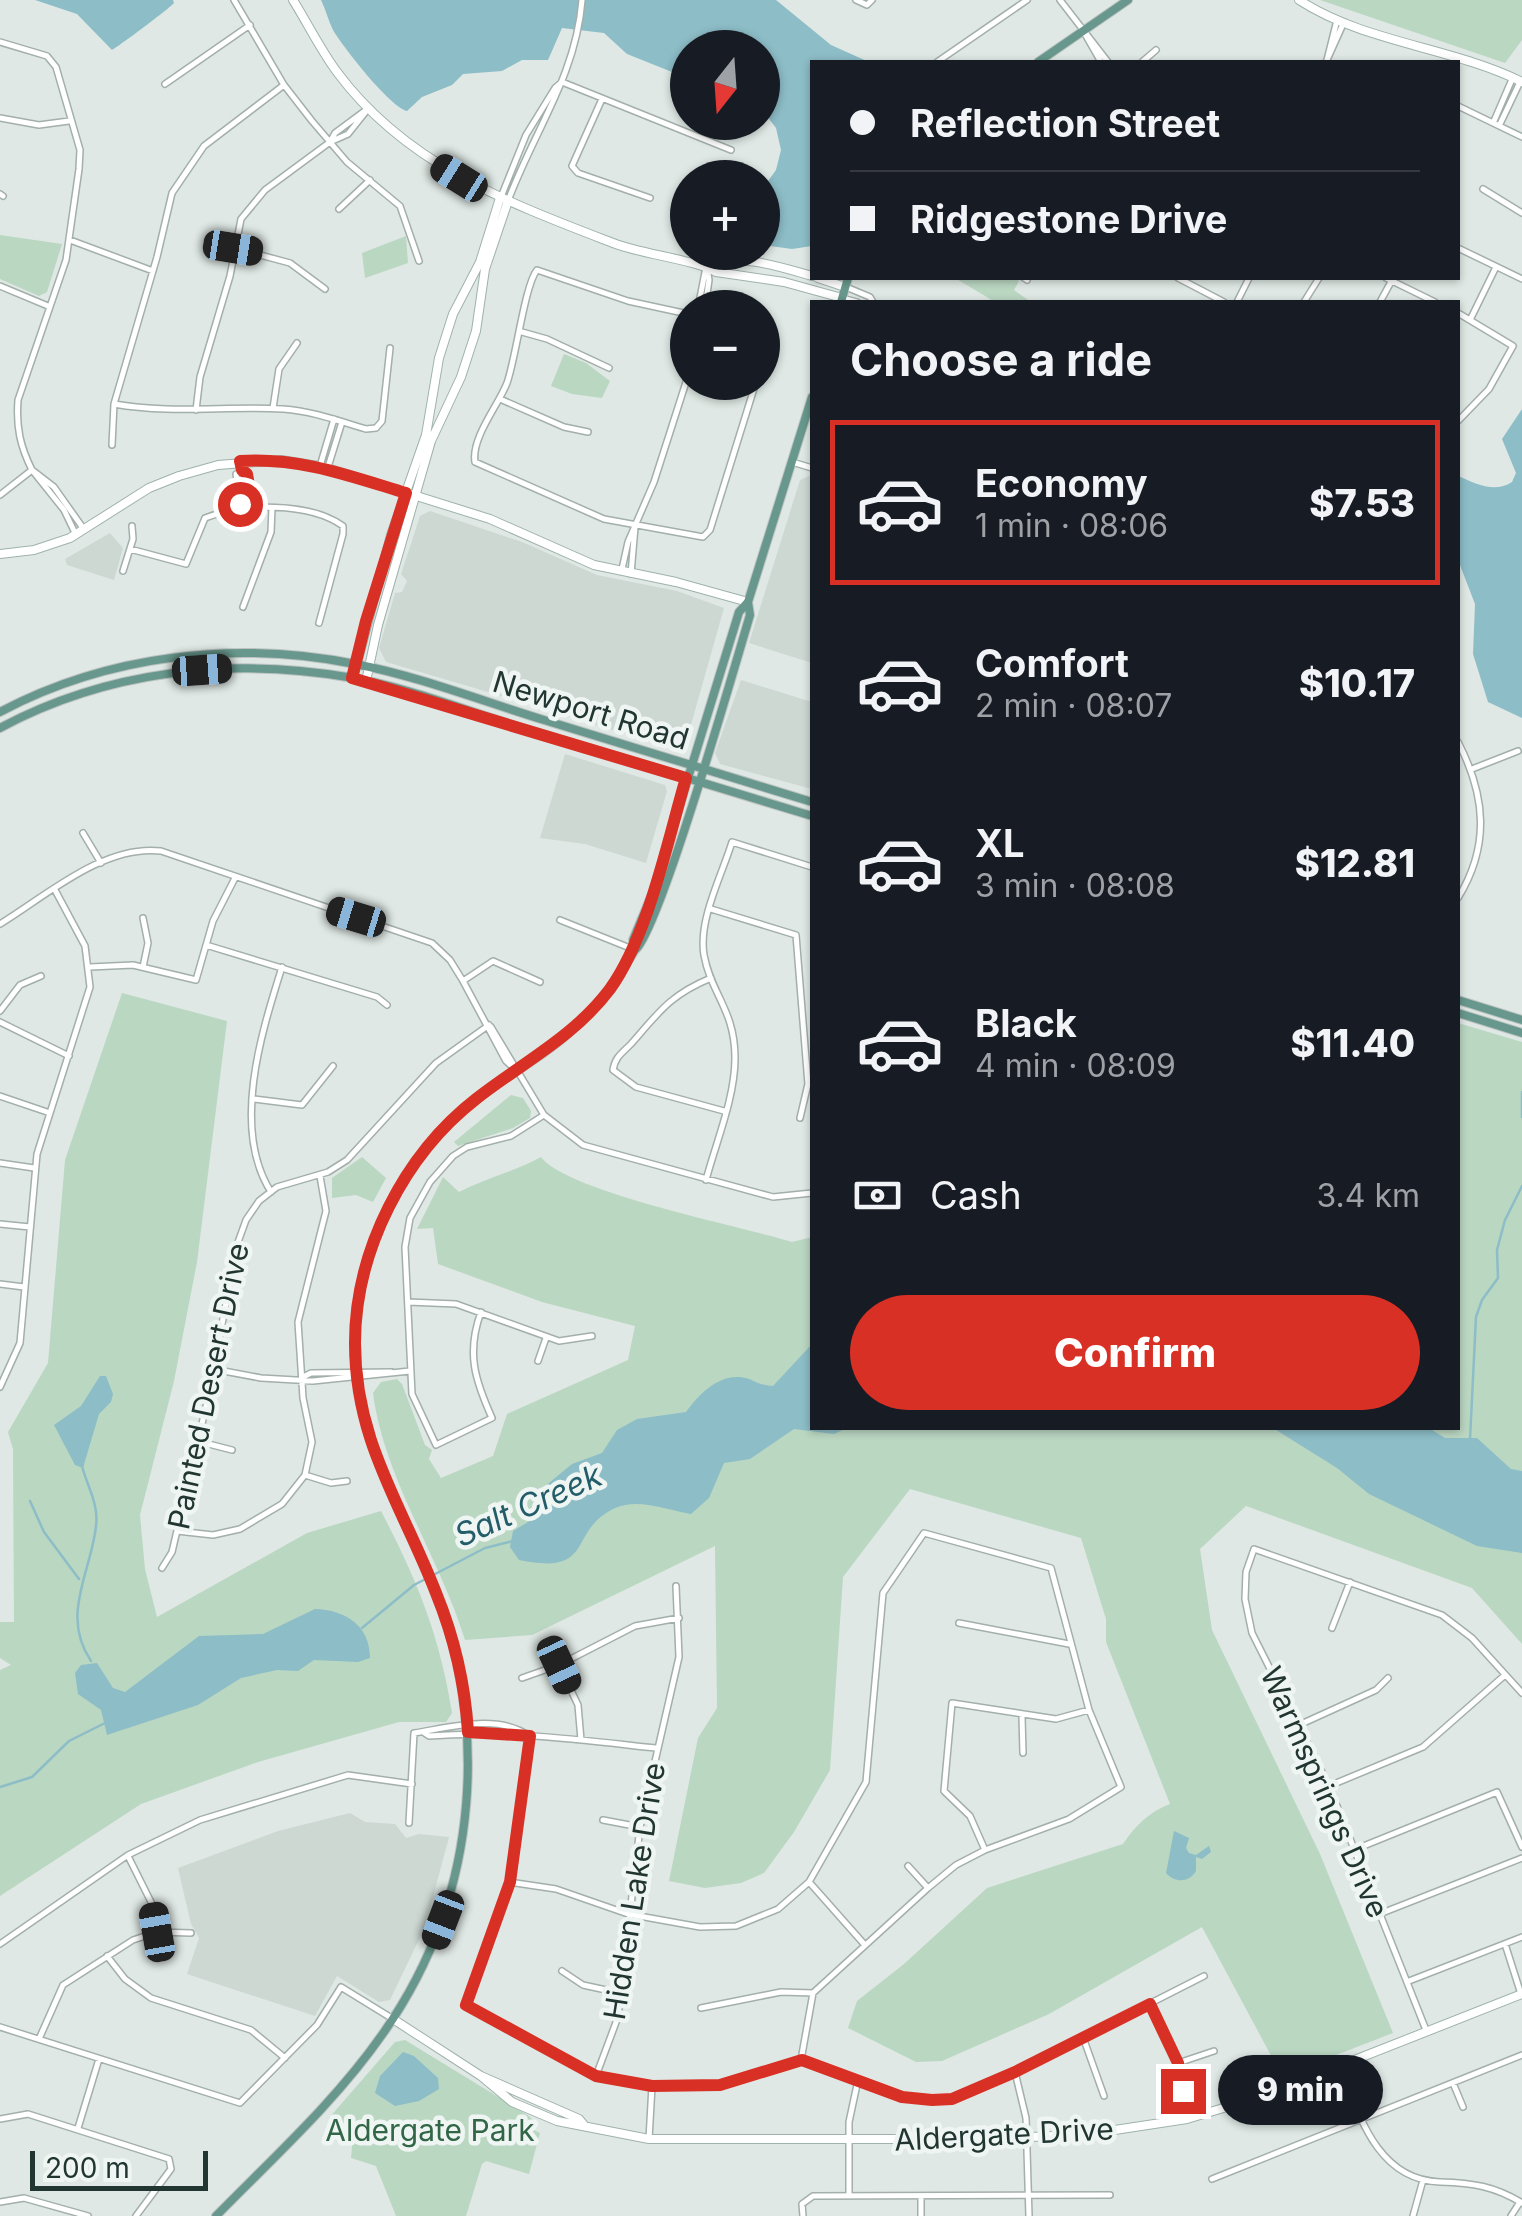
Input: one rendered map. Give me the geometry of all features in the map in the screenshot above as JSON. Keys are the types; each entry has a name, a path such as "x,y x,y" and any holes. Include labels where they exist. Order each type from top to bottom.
{"main road":[{"path":"1041,60 1128,0"},
{"path":"842,300 847,282"},
{"path":"634,950 632,940 653,892 690,764 739,612 748,602 810,404"},
{"path":"216,2216 346,2082 392,2019 436,1938 455,1880 468,1803 468,1729 458,1664 444,1612 370,1445 357,1374 356,1327 364,1276 393,1199 445,1127 476,1098 586,1016 634,950 644,945 660,906 750,615 748,602"},
{"name":"Newport Road","path":"0,712 60,685 135,664 187,656 292,654 369,667 810,801"},
{"name":"Newport Road","path":"0,728 62,699 176,672 260,668 366,681 810,815"},
{"path":"1460,1001 1522,1020"},
{"path":"1460,1014 1522,1033"}],"street":[{"path":"234,0 284,84 330,142 400,206 420,261"},
{"path":"293,0 326,57 368,109 429,160 504,199 644,254 670,259"},
{"path":"366,681 426,436 435,372 448,328 529,145 561,91 577,37 582,0"},
{"path":"856,0 869,2"},
{"path":"940,60 1027,0"},
{"path":"1060,0 1103,60"},
{"path":"1299,0 1340,21 1458,60"},
{"path":"1327,60 1340,21"},
{"path":"165,84 250,24"},
{"path":"0,42 47,56 62,84 80,150 70,240 18,400 16,422 20,446 32,470 80,533"},
{"path":"1144,60 1156,50"},
{"path":"1460,61 1518,80 1497,123"},
{"path":"562,82 731,150"},
{"path":"112,444 114,404 153,271 165,211 192,160 220,132 284,84"},
{"path":"602,99 572,166 578,173 650,198"},
{"path":"1460,107 1522,137"},
{"path":"196,410 200,377 230,276 241,219 254,201 330,142 341,140 368,109"},
{"path":"0,118 39,125 69,121"},
{"path":"340,209 370,180"},
{"path":"1483,189 1522,213"},
{"path":"352,678 411,494 466,365 504,199"},
{"path":"70,240 153,271"},
{"path":"233,248 290,264 325,289"},
{"path":"1460,249 1522,279"},
{"path":"1471,318 1496,267"},
{"path":"670,310 628,301 537,270 530,279 522,332 500,400 476,447 475,462 592,515 697,537 708,534 750,400"},
{"path":"713,270 784,282 842,300"},
{"path":"780,270 810,276"},
{"path":"1182,280 1220,300"},
{"path":"1391,280 1431,300"},
{"path":"847,282 872,300"},
{"path":"0,286 48,306"},
{"path":"1460,314 1512,346 1490,389 1460,419"},
{"path":"522,332 610,368"},
{"path":"273,409 279,368 296,342"},
{"path":"114,404 196,410 273,409 376,428 382,420 390,348"},
{"path":"500,400 564,427 588,432"},
{"path":"626,573 627,548 654,482 680,400"},
{"path":"323,467 327,442 338,420"},
{"path":"323,467 335,444 338,420"},
{"path":"327,442 335,444"},
{"path":"0,554 34,550 80,533 149,488 179,476 281,460 323,467 490,519 572,557 748,602"},
{"path":"792,462 810,467"},
{"path":"241,466 247,474 253,509"},
{"path":"241,466 236,474 241,510"},
{"path":"32,470 58,491 80,533"},
{"path":"0,495 32,470"},
{"path":"238,488 249,487"},
{"path":"52,497 58,491"},
{"path":"244,607 271,532 272,508"},
{"path":"130,549 186,564 205,518 272,508 318,516 343,526 318,622"},
{"path":"124,571 132,526"},
{"path":"626,573 635,550 635,526"},
{"path":"627,548 635,550"},
{"path":"1460,746 1472,769 1482,827 1474,872 1460,895"},
{"path":"1472,769 1518,751"},
{"path":"83,833 101,863"},
{"path":"706,1180 733,1080 734,1043 725,1001 710,978 703,946 732,842 810,866"},
{"path":"0,924 101,863 126,852 161,851 425,939 450,960 506,1061 517,1070 544,1115 570,1138 597,1150 773,1197 810,1193"},
{"path":"90,966 122,964 196,980 206,944 235,878"},
{"path":"0,1387 20,1343 34,1168 88,1001 90,966 80,934 55,890"},
{"path":"711,909 796,935 809,1059 800,1118"},
{"path":"143,918 148,943 143,967"},
{"path":"560,920 634,950"},
{"path":"206,944 377,997 387,1005"},
{"path":"463,981 493,961 540,982"},
{"path":"282,967 264,1024 254,1099 252,1153 270,1192 320,1174 354,1155 436,1063 489,1025"},
{"path":"0,1011 20,985 41,976"},
{"path":"710,978 687,988 659,1009 616,1058 613,1070 636,1087 724,1112"},
{"path":"0,1022 69,1056"},
{"path":"254,1099 302,1106 333,1066"},
{"path":"0,1096 50,1113"},
{"path":"480,1312 472,1363 492,1418 436,1445 416,1408 410,1371 406,1232 430,1182 452,1156 467,1147 511,1136 544,1115"},
{"path":"0,1163 34,1168"},
{"path":"176,1531 213,1535 240,1529 282,1504 305,1475 311,1433 301,1378 299,1310 326,1210 320,1174"},
{"name":"Painted Desert Drive","path":"162,1568 172,1552 240,1235 250,1213 270,1192"},
{"path":"0,1224 30,1227"},
{"path":"0,1284 24,1287"},
{"path":"408,1302 456,1304 546,1338 570,1342 592,1336"},
{"path":"538,1361 546,1338"},
{"path":"214,1369 261,1378 410,1371"},
{"path":"197,1441 232,1450"},
{"path":"305,1475 330,1482 348,1481"},
{"path":"510,1882 556,1889 628,1914 700,1928 736,1926 778,1908 809,1882 866,1782 883,1593 904,1556 924,1533 1052,1568 1089,1710 1121,1787 1069,1819 956,1865 928,1888 814,1993 802,2060"},
{"name":"Warmsprings Drive","path":"1350,1582 1254,1550 1246,1572 1245,1599 1252,1633 1329,1786 1426,2032"},
{"path":"1332,1628 1350,1582 1454,1622 1522,1694"},
{"name":"Hidden Lake Drive","path":"596,2076 618,2017 640,1827 680,1658 676,1586"},
{"path":"522,1678 559,1665 635,1626 680,1618"},
{"path":"959,1623 1069,1644"},
{"path":"559,1665 578,1705 582,1740"},
{"path":"1329,1786 1423,1747 1504,1674"},
{"path":"1300,1725 1376,1690 1388,1678"},
{"path":"985,1850 970,1816 944,1791 952,1702 1022,1717 1056,1719 1089,1710"},
{"path":"1022,1717 1023,1753"},
{"path":"409,1822 414,1733 500,1729 530,1736 656,1748"},
{"path":"530,1736 510,1882 466,2005 596,2076 652,2086 720,2085 802,2060 902,2097 952,2099 1084,2040 1204,1976"},
{"path":"0,1944 128,1856 200,1820 301,1786 348,1775 412,1784"},
{"path":"1355,1849 1497,1792 1522,1847"},
{"path":"603,1820 640,1827"},
{"path":"128,1856 148,1894 157,1932"},
{"path":"1382,1913 1522,1858"},
{"path":"908,1866 928,1888"},
{"path":"809,1882 864,1944"},
{"path":"39,2039 63,1985 107,1956 157,1932 190,1934"},
{"path":"1409,1981 1522,1936"},
{"path":"1505,1944 1521,1994"},
{"path":"107,1956 125,1980 151,1998 250,2030 286,2058"},
{"path":"562,1971 583,1986 620,1993"},
{"path":"0,2026 240,2103 320,2021 341,1988 392,2019"},
{"path":"701,2008 781,1992 814,1993"},
{"name":"Aldergate Drive","path":"392,2019 481,2076 512,2102 557,2121 649,2139 1026,2138 1082,2135 1187,2118 1263,2096 1521,1994"},
{"path":"1150,2004 1178,2063 1187,2118"},
{"path":"1084,2040 1104,2096"},
{"path":"1178,2063 1214,2052"},
{"path":"1212,2179 1522,2055"},
{"path":"78,2128 100,2058"},
{"path":"1340,2066 1361,2118 1384,2158 1403,2173 1422,2180 1484,2184 1521,2203 1511,2216"},
{"path":"1015,2072 1022,2090 1029,2216"},
{"path":"849,2196 849,2122 858,2079"},
{"path":"1453,2083 1463,2107"},
{"path":"649,2139 652,2086"},
{"path":"0,2120 28,2114 168,2158 171,2163 166,2178 136,2216"},
{"path":"1413,2216 1422,2180"},
{"path":"803,2216 806,2198 1110,2195"},
{"path":"921,2196 921,2216"},
{"path":"0,2202 24,2198 88,2216"}],"shaded area":[{"path":"810,476 810,662 749,643 800,480"},
{"path":"430,511 522,542 597,575 677,591 724,608 685,746 676,749 537,707 532,699 512,693 505,697 386,662 379,648 395,593 402,592 407,581 401,574 420,516"},
{"path":"110,533 123,548 114,580 67,565 65,559"},
{"path":"741,680 810,701 810,788 720,764 715,753"},
{"path":"565,754 665,785 667,791 646,863 585,844 540,838"},
{"path":"350,1813 365,1822 395,1824 406,1838 419,1834 449,1837 425,1927 390,2000 379,2002 337,1976 315,2016 187,1974 199,1938 191,1924 178,1868 278,1831"}],"green space":[{"path":"1320,0 1522,0 1522,40 1505,63"},
{"path":"0,235 62,244 47,292 39,296 0,279"},
{"path":"406,236 408,263 365,278 362,253"},
{"path":"958,280 1017,280 1014,290 1028,300 992,300"},
{"path":"564,354 586,363 610,381 602,398 551,386"},
{"path":"122,993 227,1021 197,1262 174,1381 140,1515 145,1569 157,1617 307,1533 381,1511 426,1609 452,1713 446,1722 399,1722 258,1762 141,1804 0,1896 0,1670 11,1665 0,1658 0,1622 14,1622 13,1449 8,1432 48,1363 65,1160"},
{"path":"1460,1024 1522,1042 1522,1644 1472,1588 1246,1506 1200,1549 1212,1630 1320,1854 1393,2033 1282,2076 1202,1927 1049,2014 942,2061 916,2062 848,2028 857,2001 987,1888 1123,1844 1143,1820 1170,1804 1106,1642 1106,1619 1081,1538 910,1489 843,1577 830,1770 794,1832 764,1873 741,1883 705,1888 669,1881 698,1738 717,1708 715,1546 532,1635 465,1640 388,1456 373,1393 381,1382 397,1379 402,1384 425,1445 432,1450 429,1459 441,1478 493,1456 507,1414 628,1360 635,1326 542,1302 438,1264 433,1228 417,1229 443,1177 459,1192 541,1157 557,1170 618,1195 792,1242 810,1238 810,1430 1460,1430"},
{"path":"511,1095 523,1098 531,1111 530,1118 513,1128 458,1146 454,1142"},
{"path":"362,1157 386,1178 373,1202 356,1195 332,1198 332,1178"},
{"name":"Aldergate Park","path":"405,2040 529,2116 533,2120 530,2128 540,2133 529,2174 486,2161 482,2164 466,2216 396,2216 376,2166 351,2158 353,2134 329,2118 395,2042"}],"water":[{"path":"35,0 174,3 112,50 77,14"},
{"path":"321,0 776,0 831,45 865,60 810,60 810,246 792,249 780,247 780,30 670,30 670,71 627,54 604,33 562,28 548,60 522,60 502,71 463,74 452,85 422,97 407,111 379,88 346,49"},
{"path":"1522,409 1522,718 1488,702 1473,654 1475,604 1460,565 1460,477 1491,487 1512,482 1516,473 1502,439"},
{"path":"810,1346 810,1430 843,1430 834,1434 794,1429 750,1459 724,1463 709,1498 691,1514 642,1504 613,1509 599,1518 570,1557 560,1562 519,1560 510,1547 513,1531 533,1519 544,1487 572,1464 602,1453 617,1430 637,1419 686,1412 721,1380 739,1377 773,1386"},
{"path":"100,1376 106,1376 113,1394 99,1414 83,1468 75,1465 54,1425 81,1406"},
{"path":"1276,1430 1432,1430 1445,1438 1477,1438 1511,1469 1522,1471 1522,1553 1477,1546 1369,1494 1337,1468"},
{"path":"315,1609 346,1616 361,1628 370,1658 358,1662 314,1660 298,1671 277,1670 241,1678 198,1705 107,1735 101,1710 78,1694 75,1673 81,1665 97,1663 113,1688 125,1692 199,1636 263,1634"},
{"path":"1174,1831 1189,1838 1189,1853 1196,1855 1209,1846 1211,1852 1202,1859 1196,1857 1196,1871 1186,1880 1174,1879 1166,1873"},
{"path":"403,2052 414,2056 438,2078 439,2089 419,2101 395,2106 375,2093 380,2076"}],"waterway":[{"path":"1522,1092 1522,1117"},
{"path":"1470,1439 1476,1317 1482,1300 1498,1278 1497,1250 1505,1220 1522,1186"},
{"path":"82,1466 96,1518 78,1610 82,1644 91,1661"},
{"path":"30,1501 44,1532 79,1579"},
{"name":"Salt Creek","path":"362,1628 414,1585 485,1548 513,1541"},
{"name":"Salt Creek","path":"0,1787 32,1777 69,1741 107,1722"}],"route":[{"path":"240,504 241,510 253,509 247,474 240,461 281,460 320,466 406,493 352,678 686,778 628,962 604,996 562,1039 476,1098 425,1150 393,1199 376,1239 358,1308 357,1378 370,1445 444,1612 462,1680 468,1732 530,1736 510,1882 466,2005 596,2076 652,2086 720,2085 802,2060 902,2097 932,2100 952,2099 981,2087 1084,2040 1150,2004 1178,2063 1183,2091"}]}
